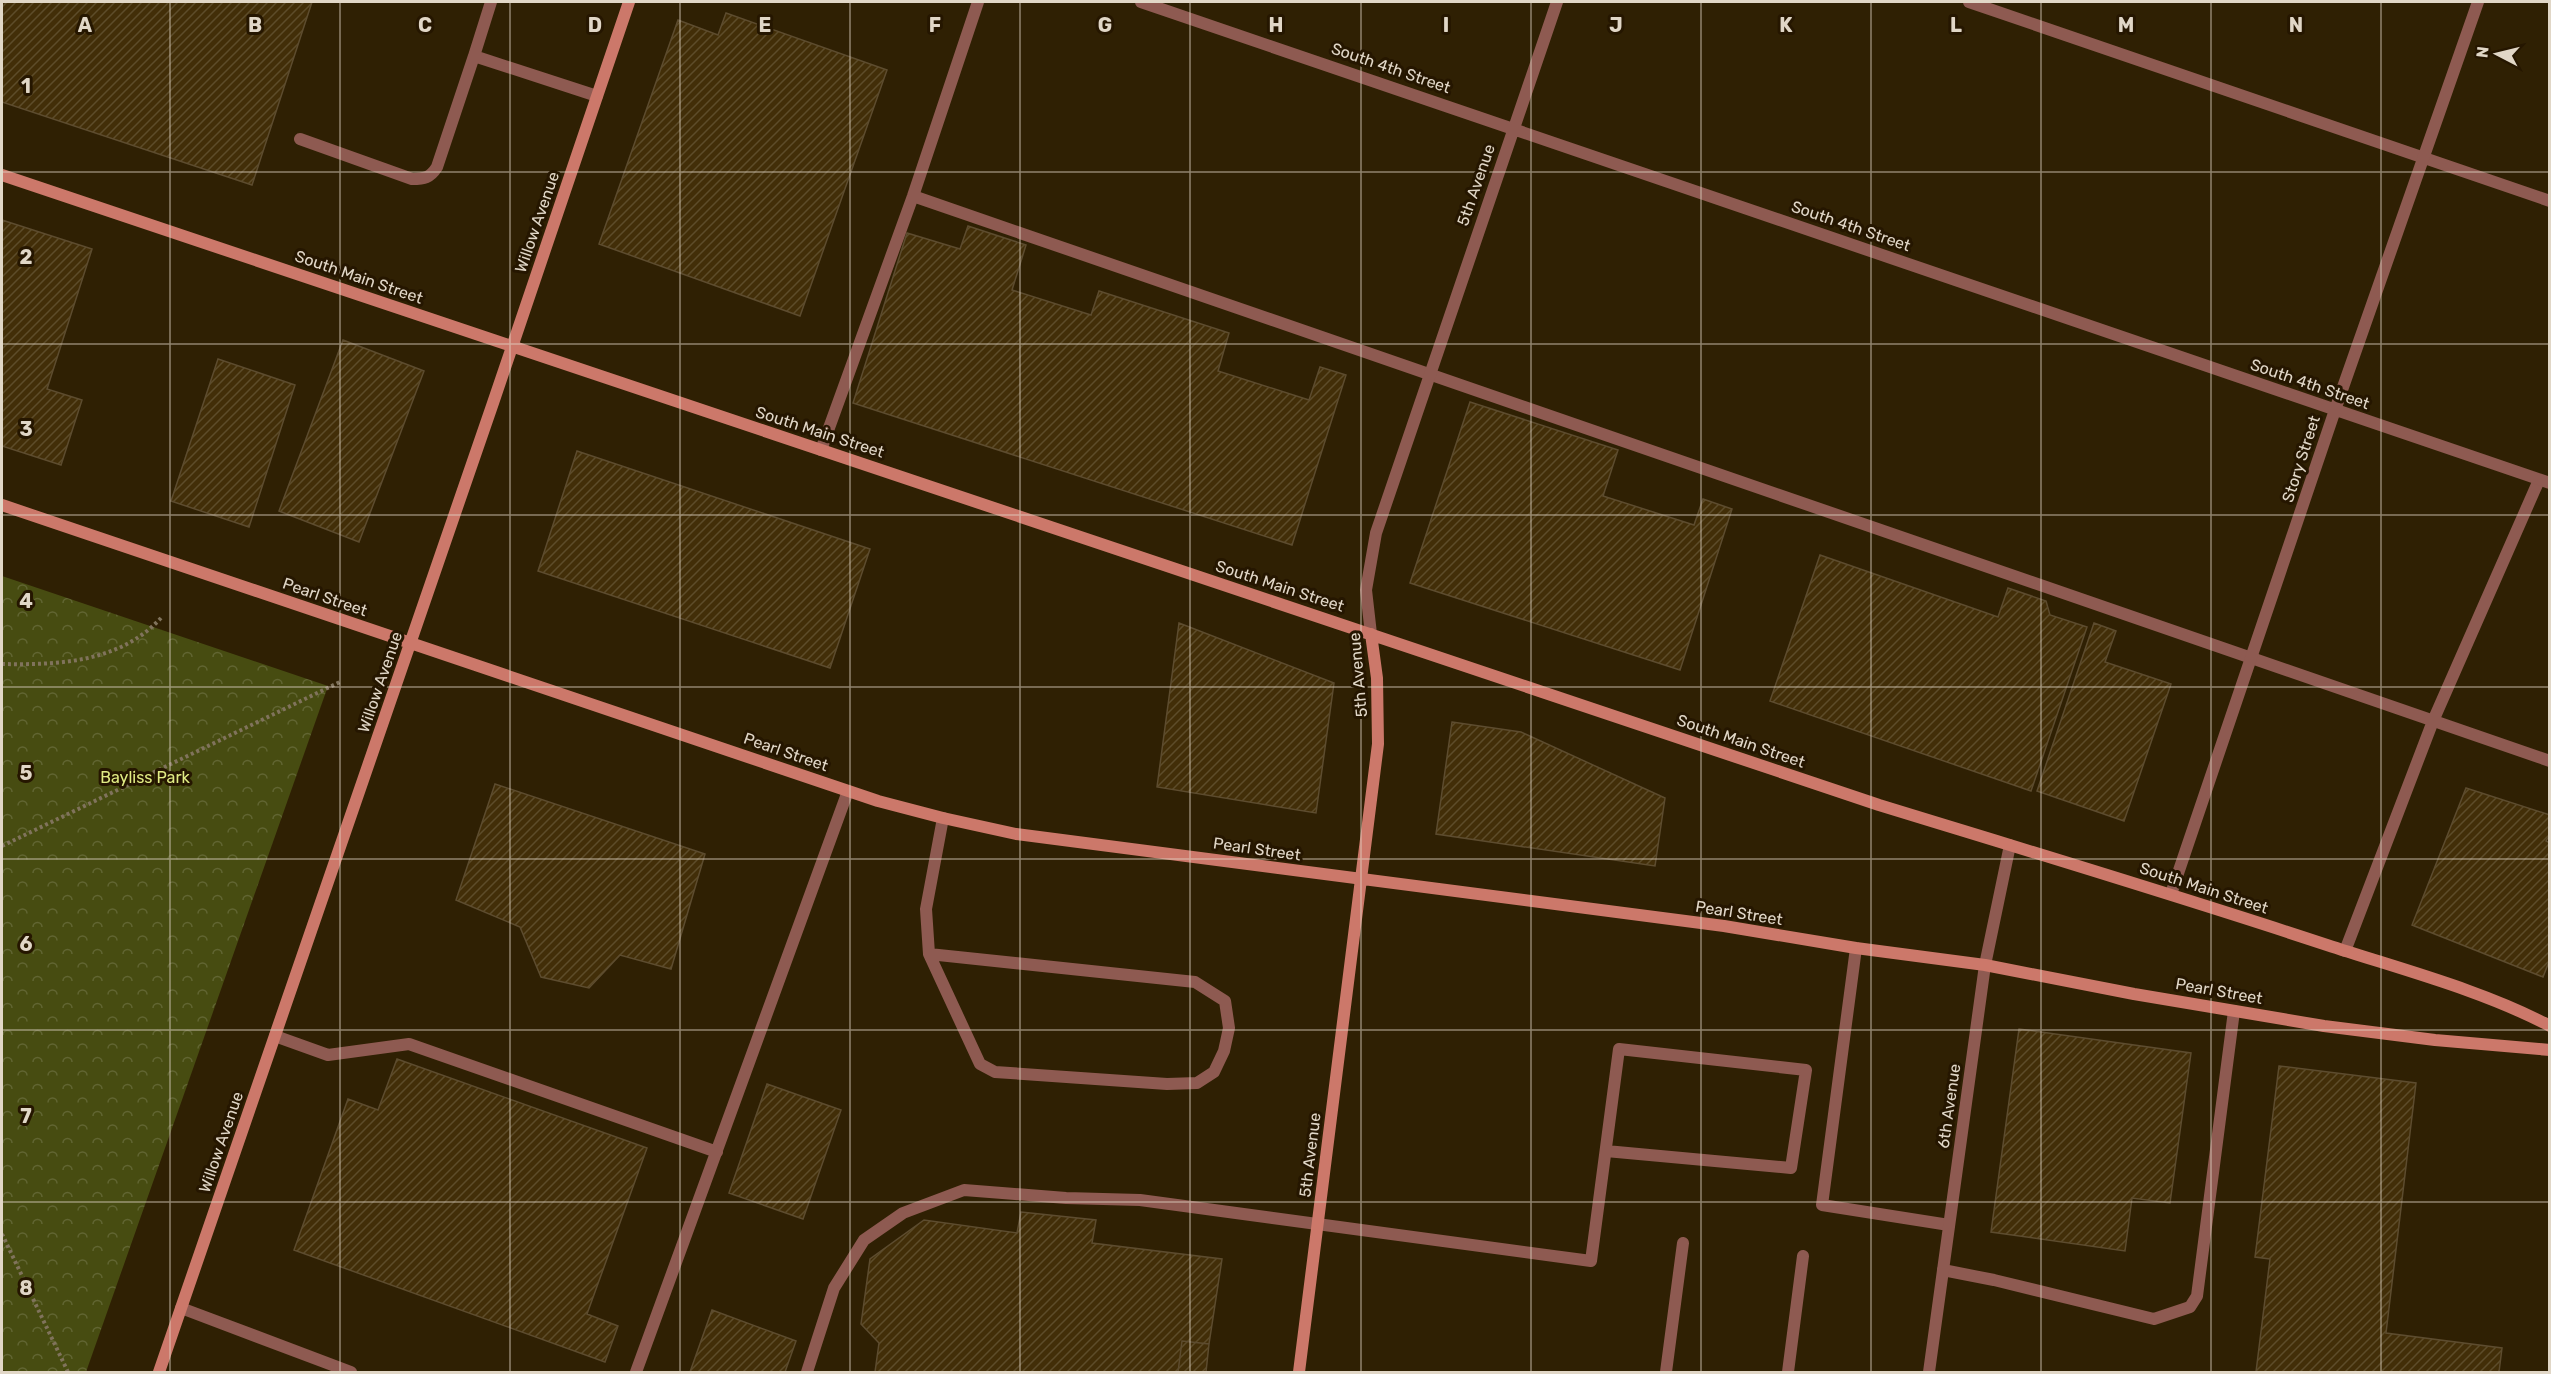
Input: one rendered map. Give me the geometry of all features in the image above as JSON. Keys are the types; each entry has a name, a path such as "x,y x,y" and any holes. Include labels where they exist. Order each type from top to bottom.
{"main road":[{"name":"Willow Avenue","path":"159,1372 513,347 629,2"},
{"name":"South Main Street","path":"2,175 1880,805 2171,894 2442,982 2550,1026"},
{"name":"Pearl Street","path":"2,506 848,791 944,819 1016,834 1724,926 1856,948 1984,965 2234,1011 2424,1039 2550,1050"},
{"name":"5th Avenue","path":"1299,1372 1362,879 1378,733 1377,678 1371,634"}],"street":[{"path":"300,139 412,179 424,179 432,174 437,167 491,2"},
{"path":"821,450 913,196 978,2"},
{"name":"South 4th Street","path":"1141,2 1513,127 2544,481"},
{"name":"5th Avenue","path":"1371,634 1366,590 1376,533 1557,2"},
{"path":"1969,2 2550,201"},
{"name":"Story Street","path":"2171,894 2335,410 2478,2"},
{"path":"474,56 597,96"},
{"path":"913,196 2550,761"},
{"path":"2345,951 2433,721 2544,481"},
{"path":"636,1372 848,791"},
{"path":"929,954 1195,982 1226,1000 1229,1028 1224,1051 1214,1072 1197,1083 1167,1084 995,1072 980,1064 929,954 926,909 944,819"},
{"name":"6th Avenue","path":"1929,1372 1984,965 2010,846"},
{"path":"1856,948 1822,1205 1949,1225"},
{"path":"1943,1270 2154,1319 2190,1307 2198,1296 2234,1011"},
{"path":"275,1036 328,1055 409,1044 717,1152"},
{"path":"807,1372 834,1288 864,1240 903,1213 964,1190 1066,1198 1140,1200 1591,1261 1619,1049 1806,1070 1791,1168 1606,1151"},
{"path":"1666,1372 1683,1244"},
{"path":"1788,1372 1803,1256"},
{"path":"181,1308 351,1372"}],"path":[{"path":"2,664 54,665 84,660 113,650 138,637 161,618"},
{"path":"2,846 342,681"},
{"path":"2,1234 68,1372"}],"green space":[{"name":"Bayliss Park","path":"2,576 328,686 86,1372 10,1372 2,1370"}],"building":[{"path":"2,2 312,2 252,185 2,102"},
{"path":"726,13 887,70 800,316 599,244 678,20 718,35"},
{"path":"2,220 92,249 47,389 82,400 61,465 2,446"},
{"path":"968,226 1026,245 1012,290 1091,315 1099,291 1229,333 1218,371 1309,400 1320,367 1346,375 1292,545 853,403 907,233 960,249"},
{"path":"343,340 424,371 359,542 279,511"},
{"path":"218,359 295,385 249,527 171,501"},
{"path":"1470,402 1618,450 1603,496 1694,525 1703,499 1732,509 1680,670 1410,583"},
{"path":"577,451 870,549 830,668 538,571"},
{"path":"1820,555 1998,617 2008,588 2046,601 2050,615 2087,627 2031,791 1770,701"},
{"path":"1179,623 1334,683 1316,813 1157,787"},
{"path":"2094,623 2116,631 2105,662 2171,684 2124,821 2037,791"},
{"path":"1452,722 1521,732 1665,798 1655,866 1436,834"},
{"path":"495,784 705,854 671,969 620,955 589,988 541,977 520,927 456,900"},
{"path":"2466,788 2550,815 2550,834 2546,841 2550,843 2550,959 2543,977 2412,925"},
{"path":"2019,1029 2191,1053 2170,1203 2132,1198 2125,1251 1991,1232"},
{"path":"397,1059 647,1148 587,1314 618,1326 605,1362 294,1250 348,1099 378,1110"},
{"path":"2279,1066 2416,1083 2386,1333 2502,1348 2499,1372 2256,1372 2270,1259 2255,1257"},
{"path":"767,1084 841,1110 803,1219 729,1193"},
{"path":"1021,1212 1096,1220 1092,1243 1222,1259 1209,1344 1182,1341 1178,1372 875,1372 879,1343 861,1324 870,1259 924,1220 1017,1233"},
{"path":"712,1310 796,1341 785,1372 690,1372"},
{"path":"1182,1341 1209,1344 1206,1372 1178,1372"}]}
